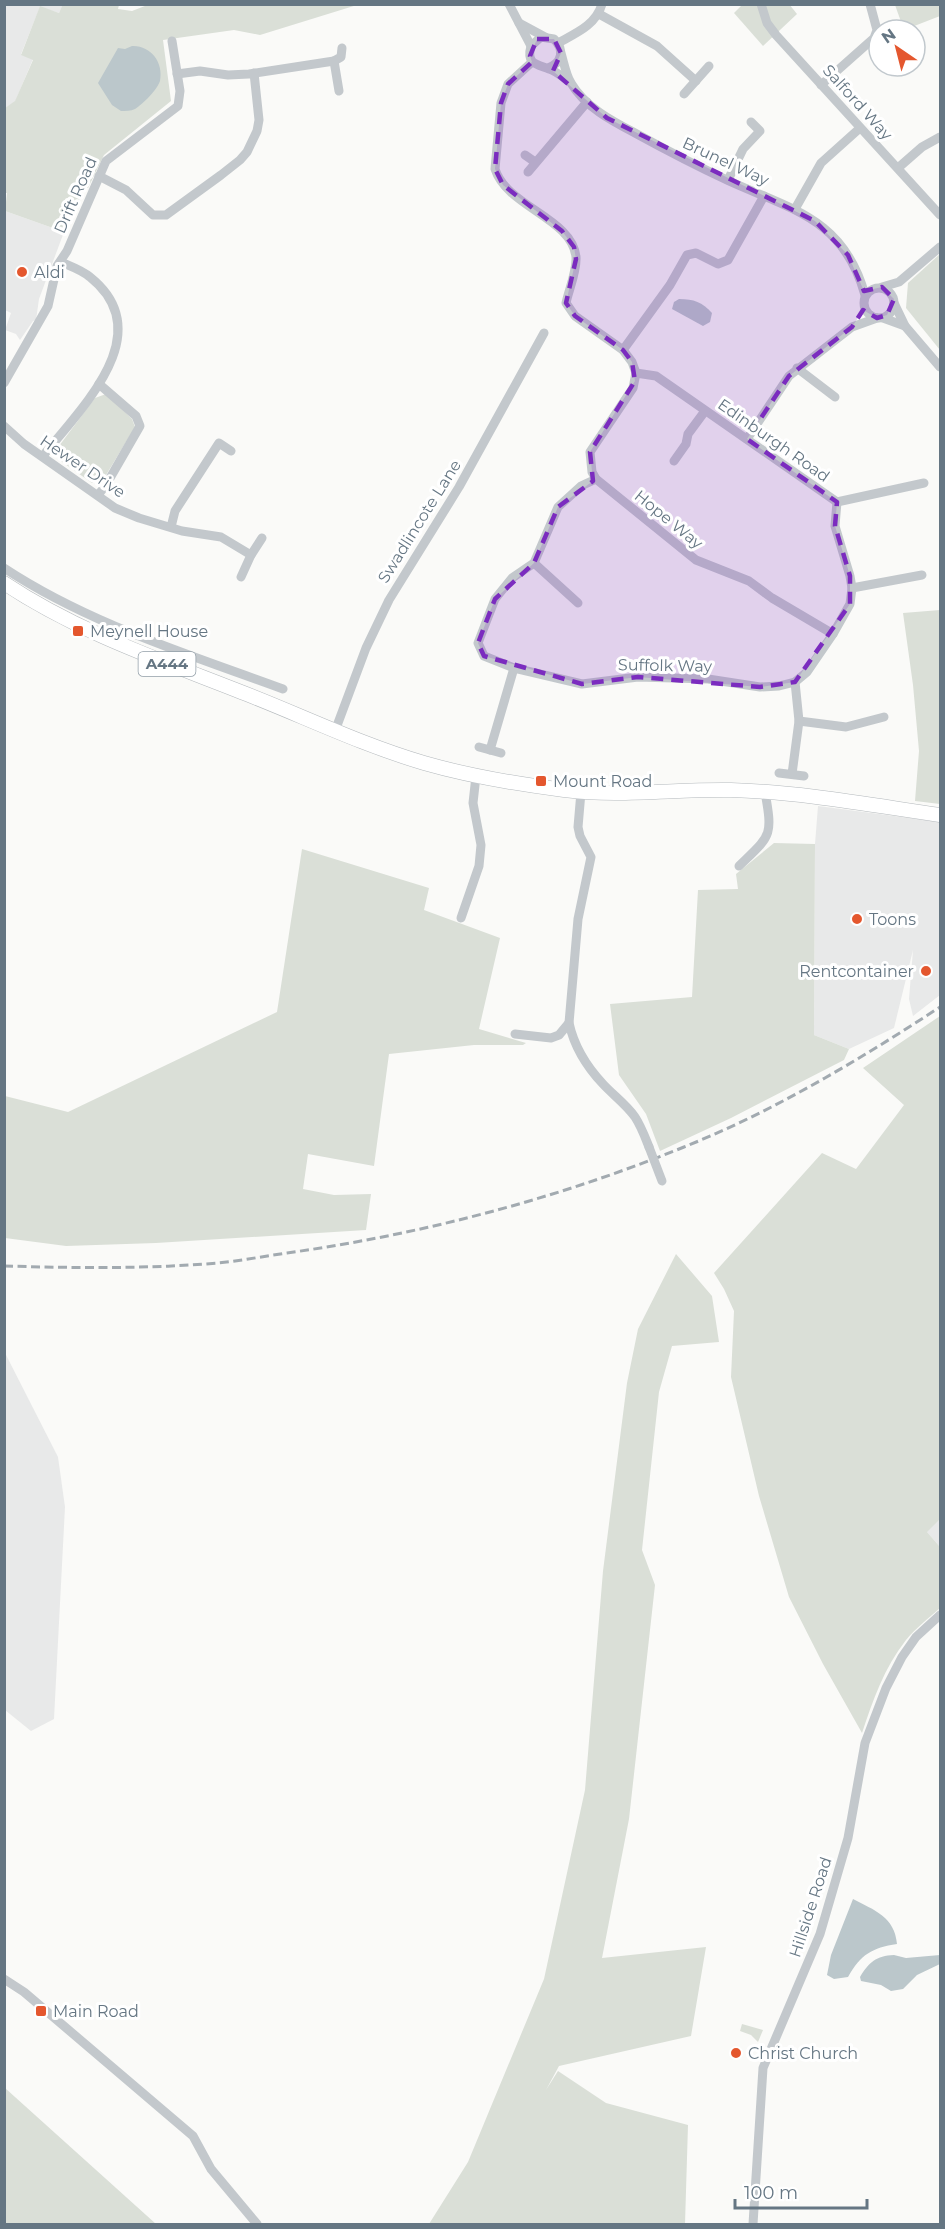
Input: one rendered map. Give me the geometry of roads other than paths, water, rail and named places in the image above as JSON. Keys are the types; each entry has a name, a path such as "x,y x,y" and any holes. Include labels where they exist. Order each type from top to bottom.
{"highway":[{"name":"A444","path":"4,584 72,622 158,660 423,763 476,776 581,792 727,790 765,792 940,814"}],"street":[{"path":"509,4 531,46 532,62 538,67 548,68 558,62 560,48 554,39 545,37 519,23"},
{"name":"Salford Way","path":"760,4 771,28 940,215"},
{"path":"821,84 874,38 877,30 870,4"},
{"path":"560,48 593,22 601,9 657,46 696,81"},
{"path":"531,46 537,39 545,37"},
{"name":"Drift Road","path":"4,383 48,306 57,266 61,262 110,156 178,106 180,91 172,40"},
{"path":"177,74 200,71 228,75 254,74 334,61 342,55 342,48"},
{"name":"Brunel Way","path":"560,48 570,82"},
{"path":"334,61 339,91"},
{"path":"532,62 508,84 501,103 495,169 498,178 503,185 562,231 574,247 576,259 566,303 575,316 623,350 632,362 636,373 633,388 590,452 592,472 596,479 581,486 558,507 534,563 578,603"},
{"path":"684,94 709,66"},
{"name":"Brunel Way","path":"548,68 570,82 586,102 608,118 728,180 795,209 815,221 832,235 848,255 860,276 865,296"},
{"path":"99,176 126,190 153,215 166,215 221,175 247,152 257,131 259,120 254,74"},
{"path":"528,172 586,102"},
{"path":"728,180 743,149 760,131 751,122"},
{"path":"795,209 821,163 860,128"},
{"path":"898,168 922,147 940,137"},
{"path":"525,155 535,162"},
{"path":"623,350 665,293 687,255 696,253 718,264 728,260 764,196"},
{"path":"905,326 868,314 865,307 865,296 868,291 899,282 940,247"},
{"path":"44,456 99,384 120,334 118,318 112,302 101,287 88,275 61,262"},
{"name":"Brunel Way","path":"860,276 880,287"},
{"path":"747,439 789,376 797,368 852,327 891,312 899,282"},
{"path":"880,287 890,292 905,326 940,367"},
{"path":"852,327 865,307"},
{"name":"Swadlincote Lane","path":"335,730 358,667 389,600 459,487 544,333"},
{"path":"797,368 835,398"},
{"name":"Edinburgh Road","path":"636,373 656,376 837,502 835,526 846,559 852,588 850,604 833,634"},
{"path":"98,495 140,426 136,416 99,384"},
{"path":"674,460 687,444 688,435 705,411"},
{"name":"Hewer Drive","path":"4,426 24,444 115,508 171,527 221,537 251,555"},
{"path":"171,527 176,511 219,443 231,451"},
{"name":"Hope Way","path":"596,479 696,560 749,581 772,598 833,634"},
{"path":"837,502 924,483"},
{"path":"241,577 262,538"},
{"name":"Suffolk Way","path":"534,563 512,578 495,599 478,643 484,656 514,668 582,684 614,678 638,677 708,679 760,687 795,682"},
{"path":"4,567 36,588 80,611 283,689"},
{"path":"852,588 922,575"},
{"path":"792,774 800,721 795,682 807,672 833,634"},
{"path":"158,660 164,645"},
{"path":"490,750 514,668"},
{"path":"800,721 846,727 884,717"},
{"path":"479,747 501,753"},
{"path":"779,774 804,776"},
{"path":"461,918 479,866 481,845 473,803 476,776"},
{"path":"581,792 578,827 591,857 578,919 569,1023 580,1053 603,1084 619,1097 636,1118 662,1181"},
{"path":"739,866 765,841 771,824 765,792"},
{"path":"515,1034 551,1038 559,1035 569,1023"},
{"name":"Hillside Road","path":"753,2224 763,2068 820,1934 848,1838 865,1743 886,1688 902,1657 916,1637 940,1616"},
{"path":"4,1979 24,1992 193,2136 211,2169 256,2224"}],"railway":[{"path":"4,1266 85,1268 227,1262 388,1236 488,1212 587,1183 718,1133 815,1083 940,1007"}],"place":[{"name":"Aldi","path":"22,272"},
{"name":"Meynell House","path":"78,631"},
{"name":"Mount Road","path":"541,781"},
{"name":"Toons","path":"857,919"},
{"name":"Rentcontainer","path":"926,971"},
{"name":"Main Road","path":"41,2011"},
{"name":"Christ Church","path":"736,2053"}]}
